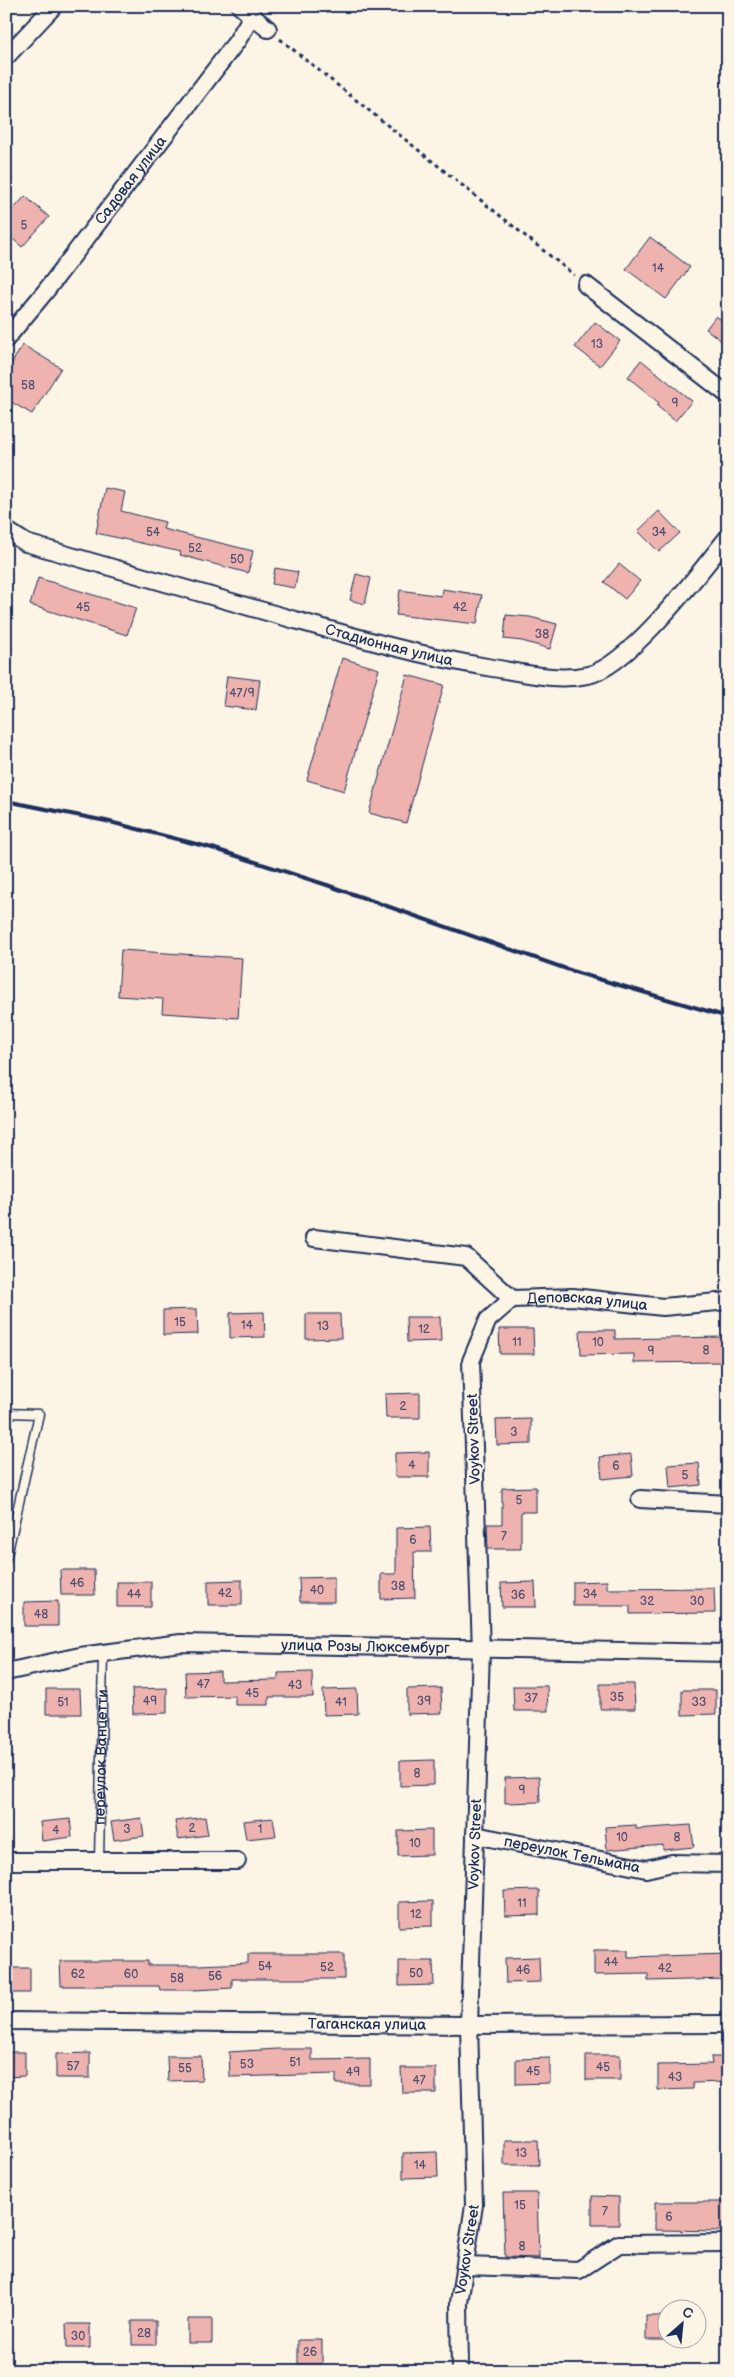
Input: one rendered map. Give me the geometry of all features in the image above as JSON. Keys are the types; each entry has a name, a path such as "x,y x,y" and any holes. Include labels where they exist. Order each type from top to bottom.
{"street":[{"path":"6,57 54,6"},
{"path":"246,11 268,29"},
{"name":"Садовая улица","path":"6,340 237,41 246,11"},
{"path":"586,285 728,395"},
{"name":"Стадионная улица","path":"6,530 26,543 397,649 462,663 550,677 588,675 610,666 631,649 696,578 728,537"},
{"name":"Деповская улица","path":"314,1238 466,1257 512,1299 573,1297 662,1307 728,1300"},
{"name":"Voykov Street","path":"460,2371 459,2303 474,2205 469,2025 481,1650 472,1361 488,1320 512,1299"},
{"path":"640,1499 728,1504"},
{"name":"улица Розы Люксембург","path":"6,1672 103,1653 181,1643 481,1650 728,1653"},
{"name":"переулок Тельмана","path":"475,1835 646,1869 672,1863 728,1864"},
{"path":"6,1861 237,1861"},
{"name":"Таганская улица","path":"6,2021 469,2025 728,2024"},
{"path":"466,2266 579,2270 619,2244 728,2243"}],"lane":[{"path":"6,1413 39,1414 6,1560"},
{"name":"переулок Ванцетти","path":"99,1861 103,1653"}],"path":[{"path":"268,29 586,285"}],"building":[{"path":"25,196 49,217 22,247 6,233 6,218"},
{"path":"650,237 690,267 666,299 626,269"},
{"path":"716,316 728,325 728,346 706,329"},
{"path":"595,322 620,341 600,366 575,347"},
{"path":"23,345 61,368 32,414 6,399 6,372"},
{"path":"641,360 692,401 675,421 657,406 659,403 628,377"},
{"path":"105,488 125,492 121,511 165,522 163,529 253,551 248,573 180,555 181,552 96,533"},
{"path":"659,511 680,533 659,552 638,531"},
{"path":"619,564 640,581 625,599 604,582"},
{"path":"275,568 298,572 295,588 272,584"},
{"path":"356,574 371,578 365,604 350,600"},
{"path":"38,578 136,608 127,635 30,605"},
{"path":"442,589 482,595 477,624 396,615 400,590 441,596"},
{"path":"506,615 530,617 557,624 550,649 522,641 504,639"},
{"path":"342,658 379,669 344,791 307,780"},
{"path":"407,675 444,685 406,823 369,813"},
{"path":"227,676 260,680 256,710 223,706"},
{"path":"121,950 242,958 238,1018 162,1013 163,999 118,996"},
{"path":"197,1309 198,1334 163,1335 163,1310"},
{"path":"264,1312 265,1337 230,1338 230,1313"},
{"path":"306,1314 340,1314 341,1338 306,1339"},
{"path":"406,1317 440,1317 441,1341 407,1342"},
{"path":"499,1329 533,1329 534,1354 500,1354"},
{"path":"580,1330 615,1330 615,1339 723,1337 724,1362 634,1363 634,1354 581,1355"},
{"path":"420,1393 420,1418 386,1418 385,1394"},
{"path":"531,1419 531,1444 497,1445 496,1420"},
{"path":"429,1452 429,1477 395,1477 395,1453"},
{"path":"631,1454 633,1476 602,1479 600,1457"},
{"path":"699,1463 701,1485 670,1488 668,1465"},
{"path":"536,1487 536,1512 521,1512 521,1549 488,1549 487,1524 502,1524 502,1488"},
{"path":"430,1527 431,1552 414,1552 415,1598 381,1599 381,1574 396,1574 396,1528"},
{"path":"60,1570 94,1570 95,1595 61,1595"},
{"path":"334,1577 334,1602 300,1602 299,1578"},
{"path":"242,1580 242,1605 208,1605 208,1581"},
{"path":"607,1581 607,1589 714,1588 715,1613 630,1614 630,1606 573,1606 573,1582"},
{"path":"117,1582 151,1582 151,1607 117,1607"},
{"path":"535,1582 536,1607 502,1607 501,1583"},
{"path":"58,1601 58,1626 24,1626 24,1602"},
{"path":"220,1671 220,1681 278,1680 278,1673 312,1672 313,1697 269,1697 269,1705 235,1705 235,1696 186,1697 185,1672"},
{"path":"600,1684 634,1684 635,1709 600,1709"},
{"path":"513,1686 547,1686 548,1711 514,1711"},
{"path":"167,1688 167,1713 133,1714 132,1689"},
{"path":"441,1688 442,1713 407,1714 407,1689"},
{"path":"46,1689 80,1689 81,1714 46,1714"},
{"path":"357,1689 358,1714 324,1715 323,1690"},
{"path":"682,1690 716,1690 716,1714 682,1715"},
{"path":"434,1760 434,1785 400,1786 400,1761"},
{"path":"539,1777 540,1802 505,1803 505,1778"},
{"path":"205,1817 208,1835 178,1839 175,1821"},
{"path":"141,1818 144,1836 114,1840 111,1822"},
{"path":"273,1818 276,1836 246,1839 243,1821"},
{"path":"70,1819 72,1837 42,1841 40,1822"},
{"path":"636,1825 636,1829 691,1825 694,1847 663,1850 663,1845 607,1850 605,1827"},
{"path":"432,1830 432,1855 398,1856 398,1831"},
{"path":"539,1890 539,1915 505,1916 504,1891"},
{"path":"433,1901 433,1926 399,1927 399,1902"},
{"path":"594,1950 628,1950 628,1957 728,1954 728,1979 648,1981 648,1974 594,1975"},
{"path":"248,1954 344,1954 344,1979 232,1979 232,1988 194,1990 160,1990 159,1986 61,1986 60,1961 148,1961 148,1965 198,1965 248,1963"},
{"path":"539,1957 540,1982 506,1983 505,1958"},
{"path":"399,1961 433,1961 434,1985 399,1986"},
{"path":"6,1968 30,1968 30,1993 6,1993"},
{"path":"312,2049 312,2060 370,2059 370,2084 336,2084 336,2074 230,2077 229,2052"},
{"path":"6,2052 25,2052 25,2076 6,2077"},
{"path":"90,2053 90,2078 56,2078 56,2054"},
{"path":"586,2055 620,2055 620,2080 586,2080"},
{"path":"167,2056 201,2056 202,2080 168,2081"},
{"path":"711,2057 728,2057 728,2082 693,2083 693,2089 658,2090 658,2065 712,2064"},
{"path":"550,2058 550,2083 516,2084 516,2059"},
{"path":"401,2068 436,2068 436,2093 402,2093"},
{"path":"504,2140 538,2140 539,2165 504,2165"},
{"path":"437,2152 438,2177 403,2178 403,2153"},
{"path":"503,2193 537,2193 539,2258 505,2257"},
{"path":"592,2196 619,2197 619,2225 592,2225"},
{"path":"655,2202 728,2202 728,2231 655,2230"},
{"path":"646,2316 656,2316 656,2340 646,2340"},
{"path":"188,2319 212,2319 212,2343 188,2343"},
{"path":"132,2321 156,2321 156,2345 132,2345"},
{"path":"66,2324 90,2324 90,2348 67,2348"},
{"path":"298,2340 322,2340 322,2364 298,2364"}],"railway":[{"path":"6,801 106,821 212,848 327,885 578,973 728,1017"}]}
